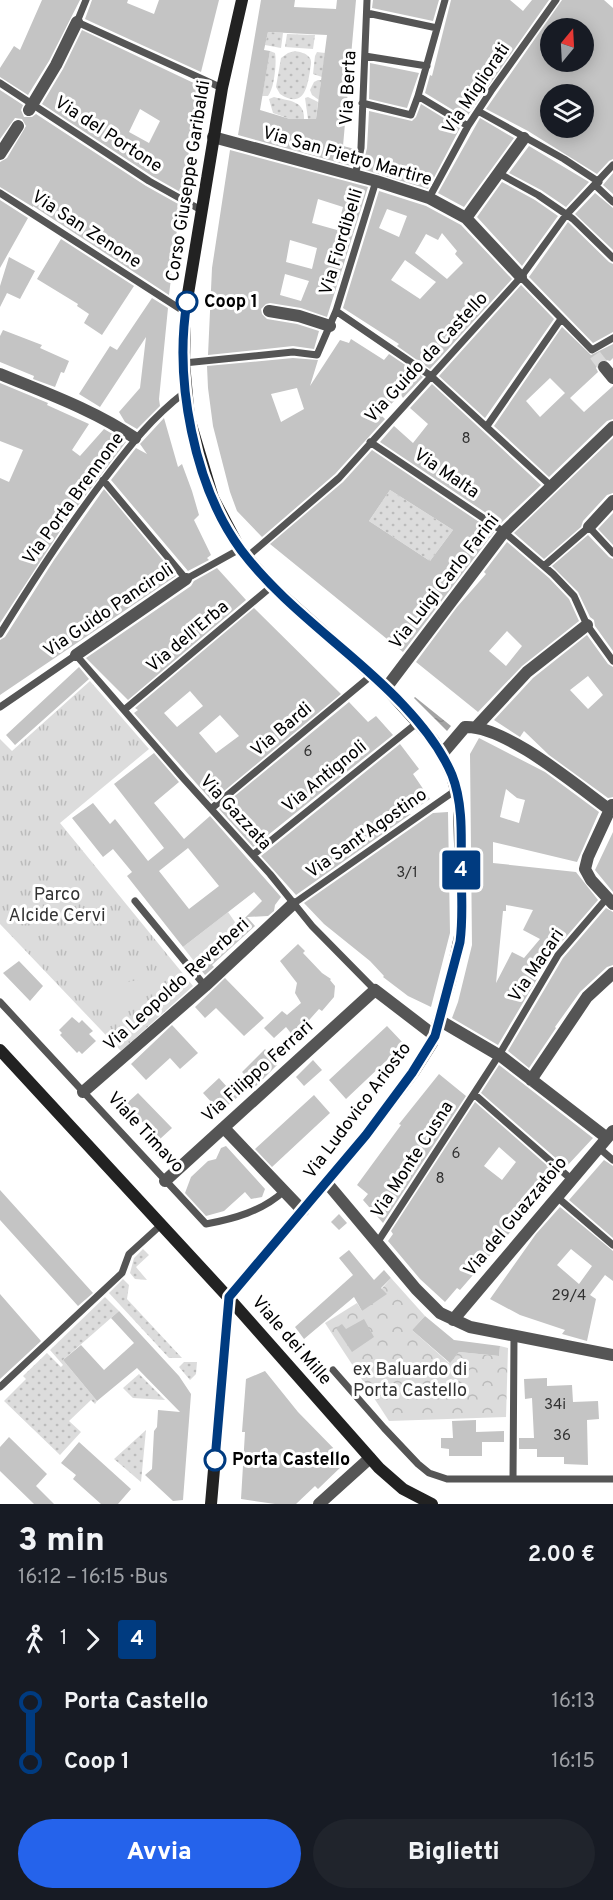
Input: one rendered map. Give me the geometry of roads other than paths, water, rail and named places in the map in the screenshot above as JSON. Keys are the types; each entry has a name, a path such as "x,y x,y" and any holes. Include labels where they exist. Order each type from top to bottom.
{"street":[{"name":"Corso Giuseppe Garibaldi","path":"242,0 213,137 185,312 185,393 189,418 203,472 213,498 244,553 272,586 367,670 417,723"},
{"path":"31,108 77,22"},
{"path":"0,154 18,126"},
{"name":"Via San Pietro Martire","path":"213,137 376,181 429,198 466,218 521,277"},
{"path":"466,218 524,138"},
{"path":"269,311 299,316 330,326"},
{"path":"604,367 613,378"},
{"path":"0,374 92,413 135,438"},
{"name":"Via Luigi Carlo Farini","path":"386,688 504,532 613,427"},
{"path":"589,527 613,501"},
{"name":"Via Guido Panciroli","path":"76,655 186,579"},
{"path":"477,726 527,672 587,625"},
{"name":"Via Ludovico Ariosto","path":"229,1297 366,1135 412,1073 435,1036 462,927 459,802 457,790 442,754 417,723"},
{"path":"442,754 465,727 477,726 544,761 610,816 588,858 585,869 591,880 610,901"},
{"name":"Via Leopoldo Reverberi","path":"83,1092 205,986 293,904"},
{"path":"531,1080 587,997 613,973"},
{"path":"375,990 435,1036"},
{"name":"Via Filippo Ferrari","path":"165,1181 375,990"},
{"path":"439,1020 499,1055 607,1139"},
{"path":"0,1050 229,1297 211,1504"},
{"path":"224,1128 303,1211"},
{"name":"Via del Guazzatoio","path":"453,1320 607,1139"},
{"path":"327,1183 430,1304 453,1320 470,1327 514,1337 613,1355"},
{"name":"Viale dei Mille","path":"229,1297 370,1458 399,1486 432,1504"},
{"path":"319,1504 370,1458"}],"lane":[{"path":"86,0 77,22 222,88"},
{"name":"Via Berta","path":"355,176 362,148 367,0"},
{"path":"362,103 411,115 445,0"},
{"name":"Via Migliorati","path":"429,198 468,126 556,0"},
{"path":"367,13 437,28"},
{"path":"365,56 427,66"},
{"name":"Via del Portone","path":"0,83 31,108 149,181 201,210"},
{"path":"418,96 468,126"},
{"path":"478,111 564,159 597,184 613,202"},
{"name":"Via Guido da Castello","path":"244,553 339,478 521,277 566,215 613,165"},
{"path":"500,174 538,195 583,227 613,258"},
{"name":"Via Fiordibelli","path":"184,363 293,352 317,355 336,311 376,181"},
{"name":"Via San Zenone","path":"0,192 185,312"},
{"name":"Via San Pietro Martire","path":"521,277 592,350 613,338"},
{"path":"336,311 431,376 552,487"},
{"path":"487,426 561,319"},
{"name":"Via Porta Brennone","path":"0,634 71,522 135,438 157,414 185,393"},
{"name":"Via Malta","path":"370,442 504,532 544,566 574,596 587,625 613,661"},
{"path":"103,480 186,579"},
{"path":"544,566 589,527 613,553"},
{"name":"Via Guido Panciroli","path":"186,579 244,553"},
{"name":"Via dell'Erba","path":"124,710 272,586"},
{"name":"Via Guido Panciroli","path":"0,706 76,655"},
{"name":"Via Gazzata","path":"76,655 253,855 293,904 375,990"},
{"name":"Via Bardi","path":"212,808 367,670"},
{"name":"Via Antignoli","path":"253,855 417,723"},
{"name":"Via Sant'Agostino","path":"293,904 457,790"},
{"path":"135,901 205,986"},
{"name":"Via Macari","path":"474,1094 558,955 610,901"},
{"name":"Viale Timavo","path":"0,1002 206,1224 263,1207 284,1191"},
{"path":"474,1094 571,1179"},
{"name":"Via Monte Cusna","path":"377,1243 474,1094"},
{"path":"607,1139 613,1160"},
{"path":"557,1197 613,1245"},
{"path":"0,1387 122,1272 129,1254 162,1224"},
{"path":"513,1479 514,1337"},
{"path":"333,1370 404,1451 429,1473 447,1479 613,1479"}],"water":[{"path":"414,698 451,726 447,731"}],"tunnel":[{"path":"595,355 604,367"}],"place":[{"name":"Coop 1","path":"187,302"},
{"name":"Porta Castello","path":"215,1460"}],"park label":[{"name":"Parco Alcide Cervi","path":"57,905"},
{"name":"ex Baluardo di Porta Castello","path":"410,1380"}]}
